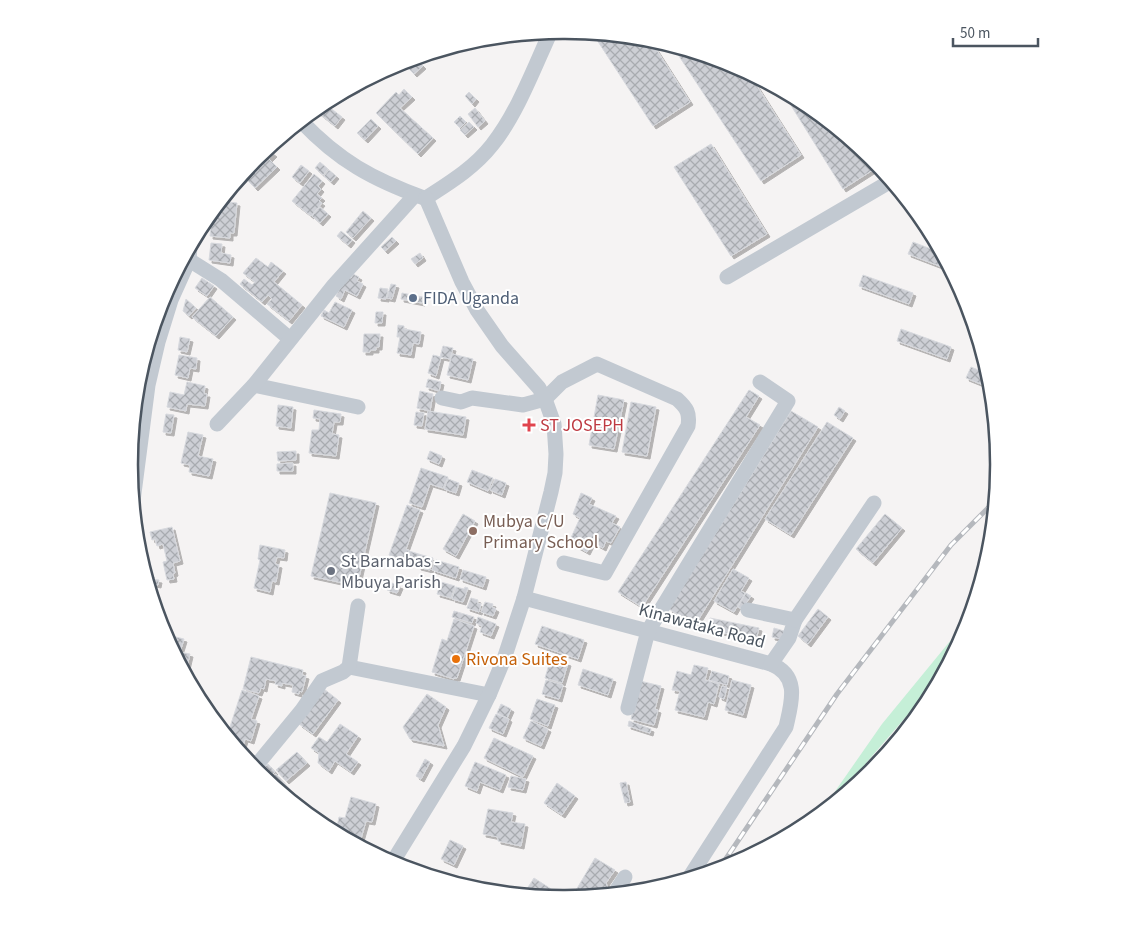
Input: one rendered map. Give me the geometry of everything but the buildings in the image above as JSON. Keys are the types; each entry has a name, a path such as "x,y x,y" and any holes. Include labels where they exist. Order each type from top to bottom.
{"street":[{"path":"216,424 254,386 334,285 420,196 463,174 492,145 504,128 546,40"},
{"path":"306,126 340,158 368,175 420,196 476,310 502,346 539,388 554,424 555,473 524,598 504,659 464,746 396,856"},
{"path":"727,277 885,185"},
{"path":"193,256 290,339"},
{"path":"138,462 148,385 168,310"},
{"path":"442,398 461,402 472,398 523,405 545,399 562,382 597,364 677,399 686,407 689,416 688,426 605,573 564,563"},
{"path":"628,708 648,631 788,400 760,382"},
{"path":"254,386 358,408"},
{"path":"771,664 789,638 795,620 874,503"},
{"name":"Kinawataka Road","path":"524,598 771,664 777,666 787,676 792,688 792,701 786,728 694,870"},
{"path":"259,761 302,710 322,681 343,672 349,667 354,646 358,606"},
{"path":"748,610 795,620"},
{"path":"349,667 489,695"},
{"path":"618,887 625,877"}],"green space":[{"path":"952,639 933,677 911,711 863,768 833,794 882,724"}],"railway":[{"path":"726,858 837,694 951,545 987,509"}],"place":[{"name":"FIDA Uganda","path":"413,298"},
{"name":"ST JOSEPH","path":"529,425"},
{"name":"Mubya C/U Primary School","path":"473,531"},
{"name":"St Barnabas - Mbuya Parish","path":"331,571"},
{"name":"Rivona Suites","path":"456,659"}]}
